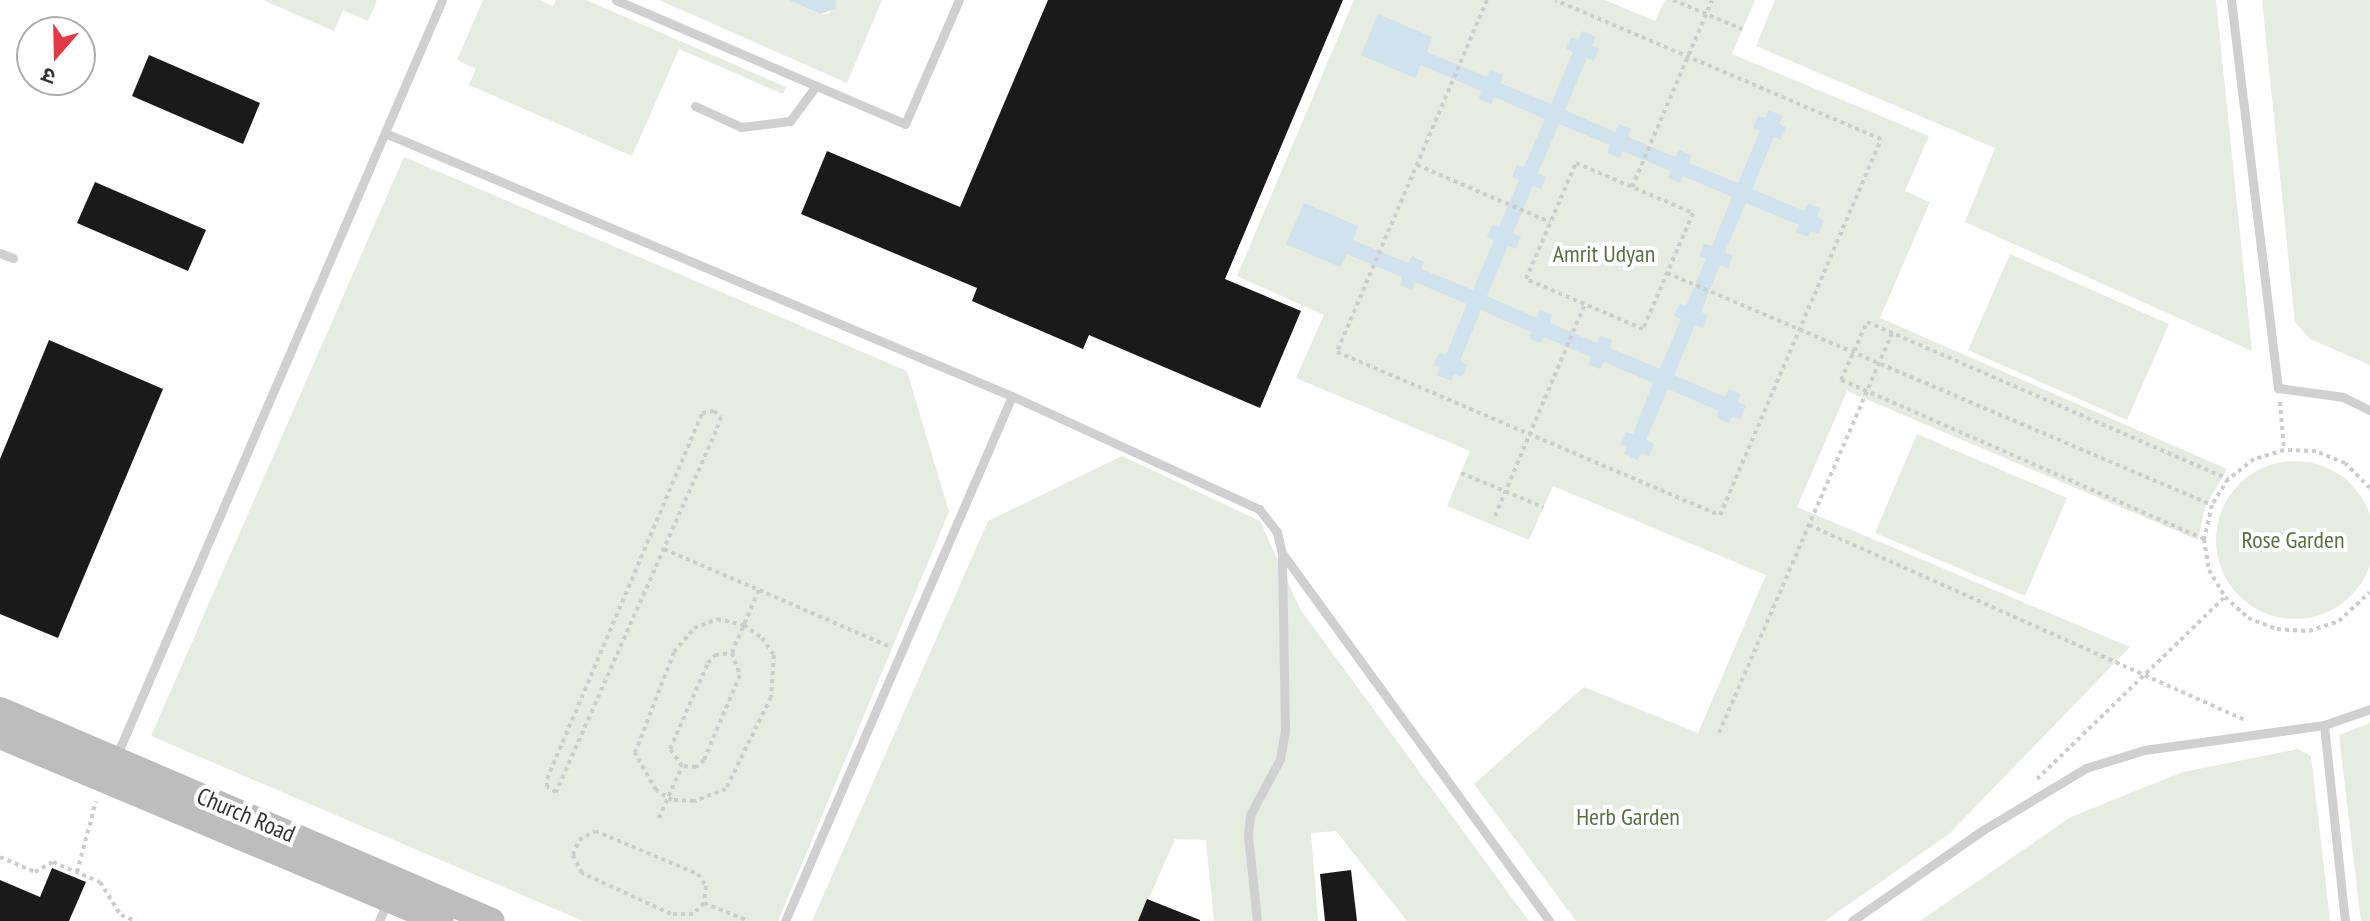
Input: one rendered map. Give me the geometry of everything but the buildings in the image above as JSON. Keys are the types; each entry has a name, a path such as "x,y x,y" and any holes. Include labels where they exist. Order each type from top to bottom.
{"street":[{"name":"Church Road","path":"0,710 109,768 380,896 441,921"},
{"name":"Church Road","path":"0,736 109,768"},
{"name":"Church Road","path":"380,896 492,921"}],"lane":[{"path":"109,768 442,0"},
{"path":"616,0 905,124 959,0"},
{"path":"2231,0 2278,388 2343,397 2370,410"},
{"path":"695,106 741,127 790,121 816,86"},
{"path":"385,133 1012,396 1259,509 1277,532 1282,553 1285,730 1280,759 1250,815 1248,835 1257,921"},
{"path":"0,253 13,258"},
{"path":"785,921 1012,396"},
{"path":"1282,553 1549,921"},
{"path":"1852,921 1983,830 2086,768 2144,750 2324,725 2370,709"},
{"path":"2324,725 2345,921"}],"path":[{"path":"1487,0 1337,352 1720,515 1881,139 1555,0"},
{"path":"1673,0 1742,29"},
{"path":"1632,187 1712,0"},
{"path":"1576,163 1632,187 1693,213 1643,329 1526,279 1576,163"},
{"path":"1417,165 1550,222"},
{"path":"1667,273 2212,505"},
{"path":"1495,516 1585,304"},
{"path":"2204,539 1841,380 1867,322 2228,479"},
{"path":"1719,733 1892,334"},
{"path":"2278,388 2284,450"},
{"path":"714,411 721,417 716,431 664,549 561,787 556,792 547,787 547,779 702,413 714,411"},
{"path":"2370,488 2345,463 2316,451 2284,450 2254,459 2228,479 2212,505 2204,539 2209,570 2225,597 2248,618 2277,629 2309,631 2339,621 2370,592"},
{"path":"1461,473 1543,507"},
{"path":"1809,525 2246,720 2260,734"},
{"path":"664,549 901,651"},
{"path":"682,766 696,767 704,760 740,675 732,653 759,589"},
{"path":"2029,786 2146,677 2225,597"},
{"path":"717,619 744,625 774,655 771,697 726,789 694,801 668,797 656,790 635,753 674,652 694,628 717,619"},
{"path":"682,766 670,749 708,663 715,655 732,653"},
{"path":"659,818 682,766"},
{"path":"77,872 109,768"},
{"path":"595,831 698,874 706,886 704,903 693,914 671,914 582,873 573,855 579,840 595,831"},
{"path":"0,857 35,872 53,862 100,882 121,915 136,921"},
{"path":"704,903 749,921"}],"green space":[{"path":"263,0 377,0 368,21 343,10 334,31"},
{"path":"483,0 539,0 553,6 556,0 586,0 786,87 783,94 679,49 632,156 469,85 476,69 457,60"},
{"path":"659,0 788,0 821,14 829,14 836,0 882,0 847,83"},
{"name":"Amrit Udyan","path":"1354,0 1605,0 1655,21 1665,0 1755,0 1732,54 1929,136 1905,191 1930,202 1880,318 2227,469 2205,507 2198,540 1847,391 1797,507 2130,647 1949,834 1825,921 1576,921 1474,784 1584,687 1698,733 1766,575 1553,486 1529,540 1447,506 1470,451 1296,378 1324,315 1237,276"},
{"path":"1775,0 2216,0 2252,351 1965,222 1995,148 1756,46"},
{"path":"2262,0 2370,0 2370,365 2310,339 2295,322"},
{"path":"404,157 907,371 949,512 778,921 583,921 151,736"},
{"path":"2010,254 2169,324 2127,420 1968,350"},
{"path":"1917,434 2067,498 2025,596 1875,533"},
{"path":"1122,456 1260,521 1300,609 1529,921 1407,921 1336,831 1311,833 1318,921 1214,921 1206,840 1175,839 1139,921 812,921 988,521"},
{"name":"Rose Garden","path":"2295,461 2325,467 2351,484 2368,510 2374,540 2368,570 2351,596 2325,613 2295,619 2265,613 2239,596 2222,570 2216,540 2222,510 2239,484 2265,467"},
{"path":"2370,723 2370,921 2361,921 2339,735"},
{"path":"2298,749 2311,756 2330,921 1920,921 2071,817 2183,772"}],"water":[{"path":"788,0 836,0 836,8 821,14"},
{"path":"1378,14 1432,37 1427,52 1487,77 1490,70 1503,75 1500,83 1551,104 1573,52 1566,49 1571,37 1578,40 1582,31 1596,37 1592,46 1599,49 1594,61 1587,58 1565,110 1615,132 1619,124 1631,129 1628,137 1675,157 1679,150 1691,155 1689,163 1738,183 1760,131 1753,128 1758,116 1765,118 1769,110 1783,116 1779,124 1786,127 1781,140 1774,137 1752,189 1804,211 1808,204 1820,208 1817,217 1824,220 1819,234 1811,231 1808,237 1796,232 1799,225 1746,203 1725,252 1733,256 1728,268 1720,265 1701,312 1708,315 1703,328 1695,325 1674,375 1725,397 1729,389 1741,394 1738,402 1746,406 1740,419 1732,417 1729,423 1717,418 1719,411 1668,389 1646,440 1654,444 1649,456 1641,453 1638,460 1624,454 1627,447 1621,444 1626,432 1633,434 1653,383 1604,362 1600,369 1588,364 1591,357 1544,337 1540,343 1529,338 1531,332 1481,310 1460,361 1467,365 1462,377 1454,374 1451,381 1437,375 1440,368 1434,365 1439,353 1446,355 1467,304 1415,282 1412,290 1400,285 1402,277 1347,254 1340,267 1286,244 1304,203 1358,226 1353,240 1408,263 1412,256 1424,262 1421,269 1473,290 1494,240 1487,237 1492,225 1499,227 1519,180 1512,177 1517,165 1524,167 1545,119 1494,97 1491,104 1479,99 1481,91 1421,65 1415,78 1361,55","holes":["1559,124 1610,145 1607,153 1620,158 1623,151 1670,171 1668,178 1680,183 1683,176 1732,197 1712,246 1704,244 1699,256 1706,259 1686,306 1680,304 1674,316 1681,319 1660,369 1610,348 1612,340 1600,336 1597,343 1550,323 1552,315 1540,310 1537,318 1487,296 1508,246 1516,249 1521,237 1513,233 1533,186 1541,189 1546,177 1538,173"]}],"park label":[{"name":"Herb Garden","path":"1628,817"}]}
